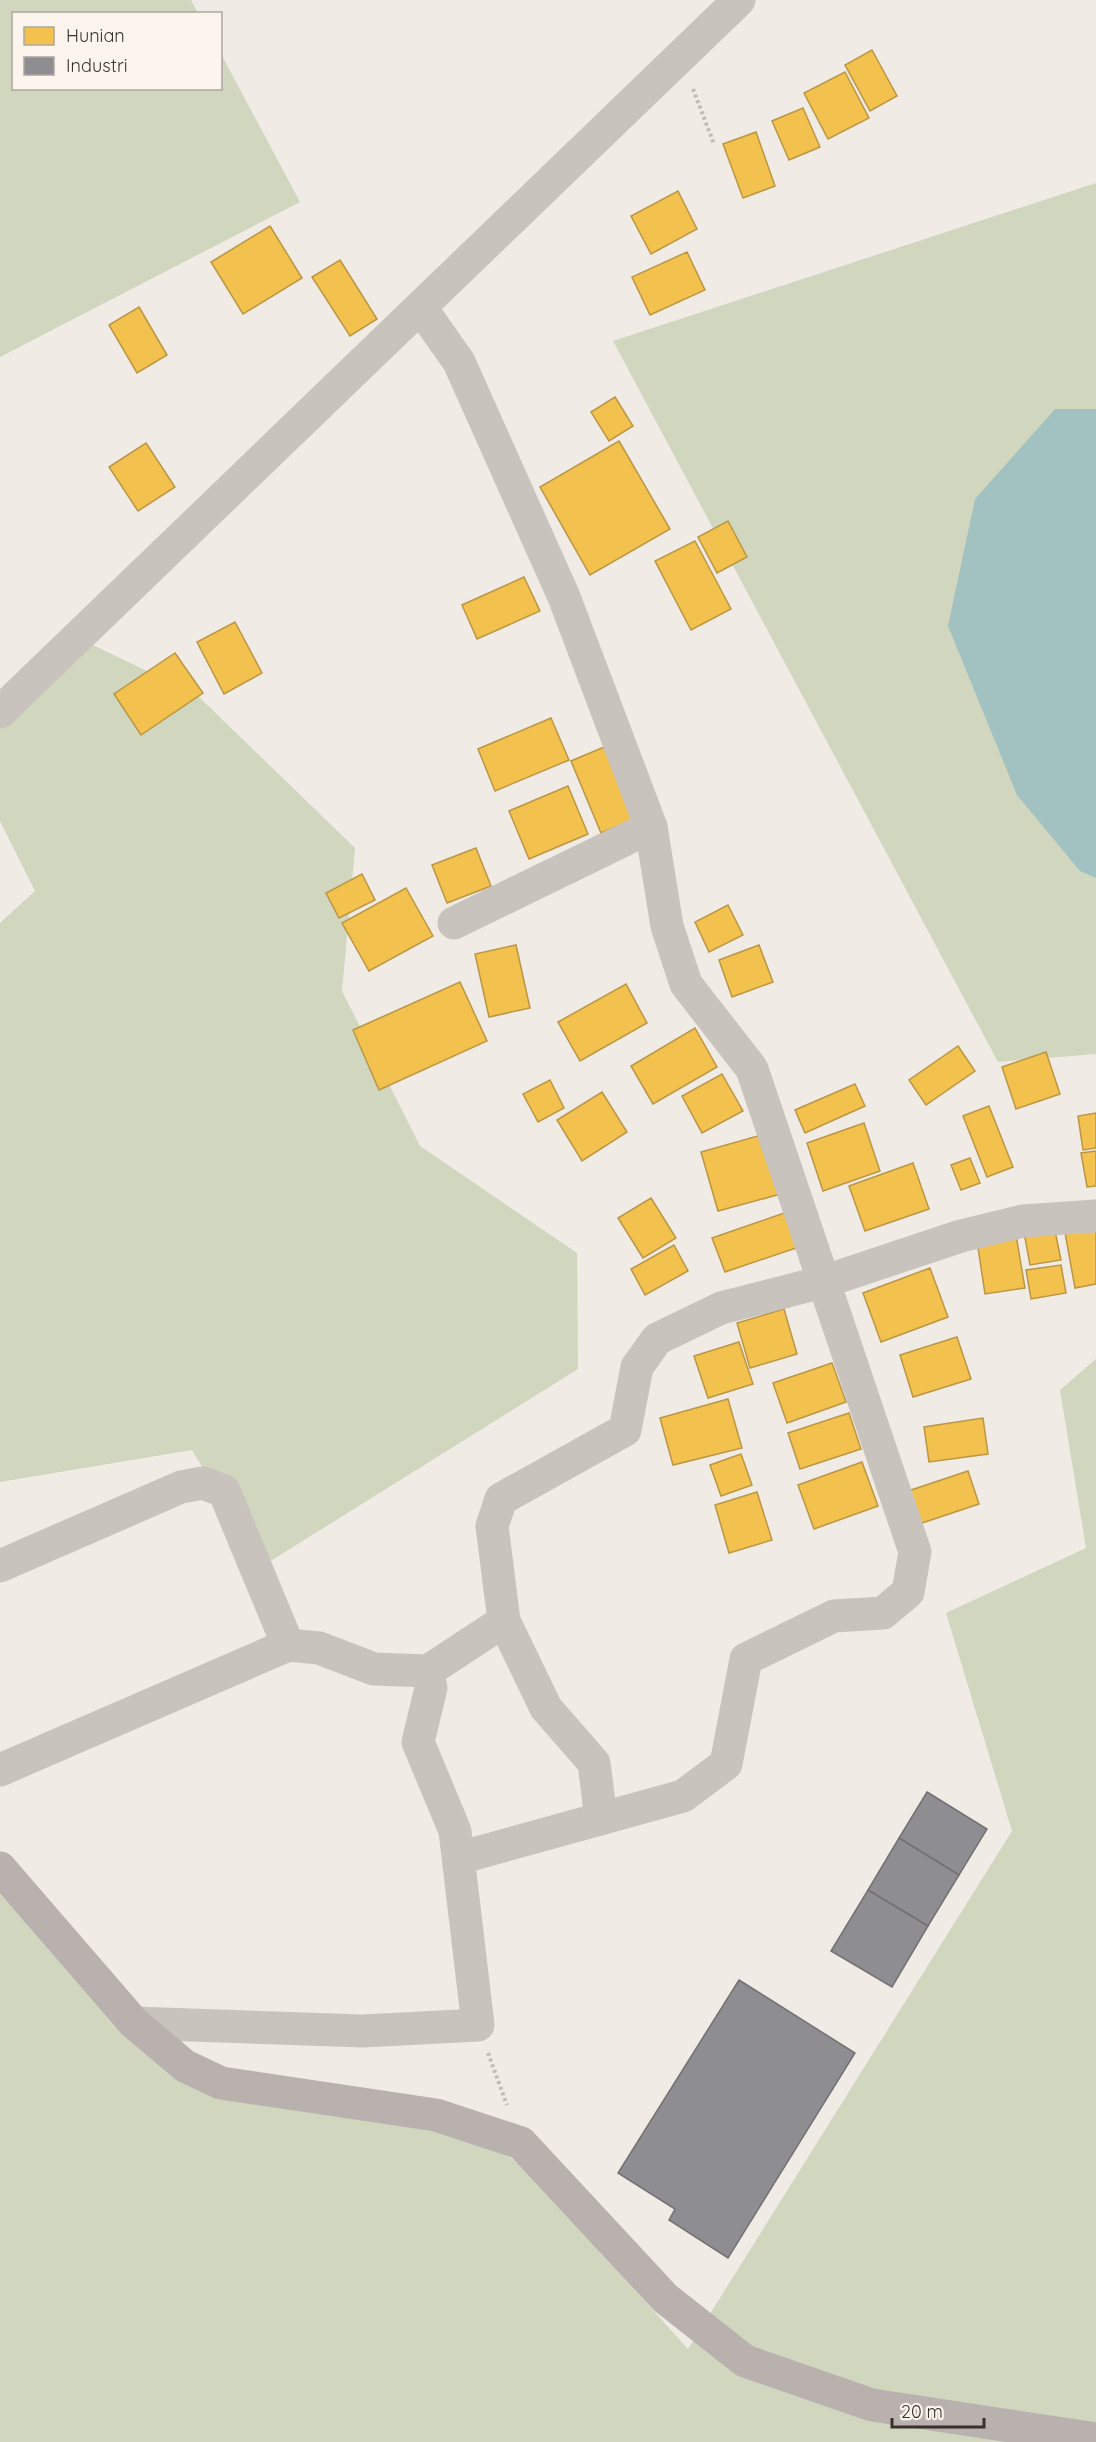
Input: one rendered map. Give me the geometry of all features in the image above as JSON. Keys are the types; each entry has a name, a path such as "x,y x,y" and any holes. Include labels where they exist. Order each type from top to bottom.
{"main road":[{"path":"0,1868 134,2023 185,2066 221,2083 436,2115 521,2143 665,2298 745,2361 872,2405 1096,2439"}],"street":[{"path":"0,712 739,0"},
{"path":"421,308 459,362 564,597 651,827 667,926 686,984 752,1069 915,1552 908,1592 883,1612 834,1616 746,1659 726,1764 683,1796 459,1858"},
{"path":"454,923 651,827"},
{"path":"601,1819 594,1763 546,1708 504,1621 492,1526 501,1499 625,1430 637,1368 657,1339 721,1308 823,1282 961,1236 1023,1221 1096,1216"},
{"path":"0,1566 181,1487 203,1483 224,1491 288,1645"},
{"path":"0,1770 288,1645 319,1648 374,1669 428,1671 504,1621"},
{"path":"134,2023 363,2031 478,2025 454,1831 418,1742 430,1688 428,1671"}],"path":[{"path":"681,58 714,144"},
{"path":"478,2025 521,2143"}],"green space":[{"path":"0,0 191,0 197,12 12,12 12,90 222,90 222,56 300,202 0,357"},
{"path":"1096,183 1096,1054 998,1062 613,341"},
{"path":"72,635 197,695 355,848 342,991 420,1146 577,1253 578,1369 261,1567 192,1450 0,1482 0,923 35,891 0,821 0,728"},
{"path":"1096,1359 1096,2442 0,2442 0,1883 172,2065 420,2100 522,2165 688,2349 1012,1831 946,1613 1086,1548 1060,1390"}],"water":[{"path":"1055,409 1096,409 1096,878 1080,871 1017,795 948,626 975,499"}],"building: Hunian":[{"path":"872,50 897,96 870,111 845,65"},
{"path":"845,72 869,118 828,139 804,93"},
{"path":"803,108 820,147 789,160 772,121"},
{"path":"756,132 775,186 743,198 723,144"},
{"path":"678,191 697,229 651,254 631,216"},
{"path":"270,226 302,278 243,314 211,262"},
{"path":"687,252 705,290 650,315 632,277"},
{"path":"340,260 377,319 350,336 312,277"},
{"path":"139,307 167,355 137,373 109,325"},
{"path":"615,397 633,426 609,441 591,412"},
{"path":"619,441 670,529 590,575 540,487"},
{"path":"146,443 175,487 138,511 109,467"},
{"path":"728,521 747,557 717,573 698,537"},
{"path":"695,541 731,609 691,630 655,561"},
{"path":"524,577 540,611 477,639 462,605"},
{"path":"235,622 262,673 224,694 197,642"},
{"path":"175,653 203,693 141,735 114,694"},
{"path":"551,718 569,760 495,791 478,749"},
{"path":"604,747 634,819 601,833 571,761"},
{"path":"568,786 588,834 529,859 509,811"},
{"path":"476,848 491,886 447,903 432,865"},
{"path":"362,874 375,900 339,918 326,893"},
{"path":"406,888 433,936 369,971 342,923"},
{"path":"728,905 743,935 709,952 695,922"},
{"path":"516,945 530,1008 489,1017 475,954"},
{"path":"759,945 773,982 732,997 719,960"},
{"path":"460,982 487,1041 379,1090 353,1030"},
{"path":"626,984 647,1023 580,1061 558,1022"},
{"path":"695,1028 717,1067 653,1104 631,1066"},
{"path":"958,1046 975,1071 926,1105 909,1080"},
{"path":"1046,1052 1060,1094 1016,1109 1002,1067"},
{"path":"722,1074 743,1111 702,1133 682,1096"},
{"path":"550,1080 564,1108 538,1122 523,1094"},
{"path":"855,1084 865,1106 805,1133 795,1110"},
{"path":"602,1092 627,1132 582,1161 557,1120"},
{"path":"989,1106 1013,1167 987,1177 963,1116"},
{"path":"1096,1113 1096,1148 1083,1150 1078,1116"},
{"path":"864,1123 880,1171 823,1191 807,1143"},
{"path":"765,1134 781,1194 718,1211 701,1152"},
{"path":"1096,1151 1096,1186 1087,1187 1081,1153"},
{"path":"970,1158 980,1183 961,1190 951,1165"},
{"path":"913,1163 929,1209 865,1231 849,1186"},
{"path":"651,1198 676,1238 643,1258 618,1218"},
{"path":"790,1211 802,1246 725,1272 712,1238"},
{"path":"1053,1221 1061,1260 1030,1265 1023,1227"},
{"path":"1096,1221 1096,1284 1075,1288 1064,1227"},
{"path":"1016,1235 1025,1288 985,1294 977,1241"},
{"path":"674,1245 688,1271 645,1295 631,1269"},
{"path":"1061,1265 1066,1293 1031,1299 1026,1270"},
{"path":"930,1268 948,1317 881,1342 863,1293"},
{"path":"784,1309 797,1354 750,1368 737,1323"},
{"path":"957,1337 971,1379 913,1397 900,1355"},
{"path":"739,1342 753,1384 708,1398 694,1356"},
{"path":"832,1363 846,1402 787,1423 773,1383"},
{"path":"728,1399 742,1448 673,1465 660,1418"},
{"path":"849,1413 861,1449 800,1469 788,1433"},
{"path":"983,1418 988,1454 929,1462 924,1427"},
{"path":"741,1454 752,1485 721,1496 710,1465"},
{"path":"862,1462 878,1506 814,1529 798,1485"},
{"path":"968,1471 979,1504 919,1524 908,1491"},
{"path":"757,1492 772,1540 729,1553 715,1505"}],"building: Industri":[{"path":"927,1792 987,1829 959,1875 899,1838"},
{"path":"899,1838 959,1875 928,1926 868,1890"},
{"path":"868,1890 928,1926 892,1987 831,1951"},
{"path":"739,1980 855,2053 728,2258 669,2220 675,2209 618,2173"}]}
